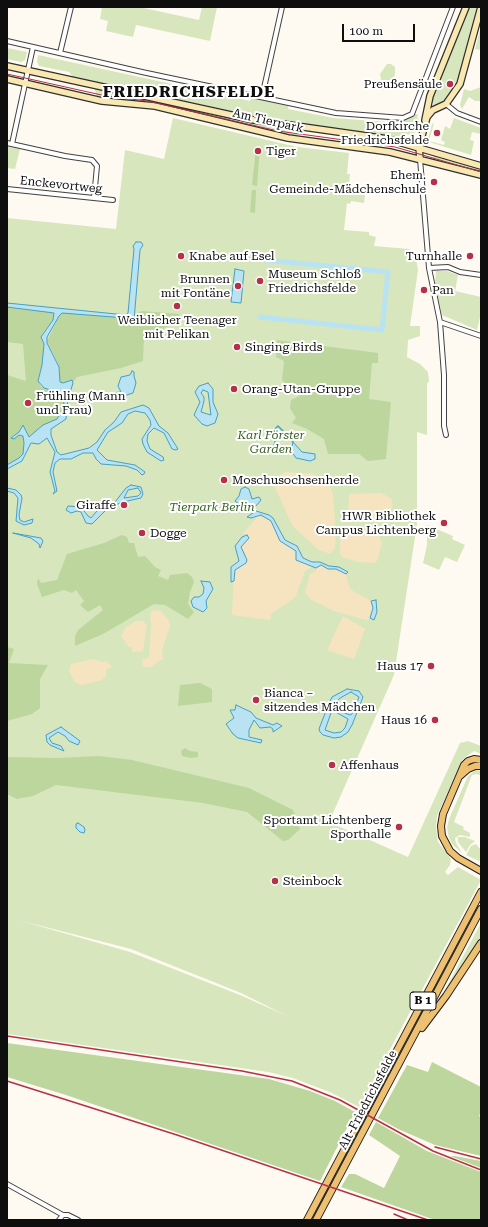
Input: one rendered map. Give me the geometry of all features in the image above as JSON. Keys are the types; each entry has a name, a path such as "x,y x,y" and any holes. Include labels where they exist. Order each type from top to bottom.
{"main road":[{"path":"420,159 419,147 425,122 425,115 433,89 466,7"},
{"path":"425,122 431,112 446,104 456,92 462,79 481,7"},
{"name":"Am Tierpark","path":"7,66 254,120 364,135 419,147 481,166"},
{"name":"Am Tierpark","path":"7,79 102,101 155,106 288,138 383,151 420,159 481,176"},
{"path":"481,760 468,760 464,765 443,814 441,826 442,836 447,846 462,860 481,871"},
{"path":"459,777 468,769 475,766 481,766"},
{"name":"Alt-Friedrichsfelde","path":"307,1220 481,892"},
{"name":"Alt-Friedrichsfelde","path":"316,1220 481,910"},
{"path":"414,1037 435,1012 481,943"}],"street":[{"path":"60,53 71,7"},
{"path":"262,97 282,7"},
{"path":"433,89 423,85 453,7"},
{"name":"Am Tierpark","path":"7,41 336,113 403,118 408,117 413,111 423,85"},
{"path":"12,144 33,47"},
{"path":"446,104 457,113 481,122"},
{"path":"7,143 96,162 97,166 94,198"},
{"path":"420,159 429,268 440,322 444,375 444,426 446,435"},
{"name":"Enckevortweg","path":"7,189 113,200"},
{"path":"429,268 448,267 460,272 481,275"},
{"path":"440,322 481,336"},
{"path":"7,1184 63,1215 68,1215 78,1220"},
{"path":"59,1220 63,1215"}],"green space":[{"path":"102,7 139,7 199,20 202,7 217,7 210,41 136,25 133,37 106,31 108,21 100,19"},
{"path":"469,7 478,7 458,83 443,104 434,105 431,100"},
{"path":"481,26 481,50 475,49"},
{"path":"7,48 27,52 25,60 21,62 7,59"},
{"path":"38,55 250,101 251,97 288,105 288,109 333,118 387,122 388,119 406,120 414,113 418,115 417,118 419,119 414,135 402,134 400,139 273,120 73,77 69,72 39,66 37,62"},
{"path":"387,64 391,64 395,67 395,74 392,83 383,90 380,74"},
{"path":"94,87 258,123 299,129 298,137 145,102 97,98"},
{"path":"481,87 481,101 475,101 469,97 462,109 460,105 464,89 470,91"},
{"name":"Tierpark Berlin","path":"173,118 297,147 349,153 347,174 350,174 349,186 366,188 364,203 351,201 350,204 347,203 344,230 369,232 369,235 376,237 374,246 409,249 415,252 418,270 410,326 420,326 420,336 408,340 407,357 420,364 428,372 429,381 427,384 427,435 417,432 417,524 394,675 329,822 408,857 460,743 468,741 481,746 481,754 474,751 463,759 437,816 436,827 438,842 451,859 450,865 445,872 448,875 458,867 481,880 359,1107 332,1093 293,1078 268,1072 7,1034 7,218 116,229 125,150 164,159","holes":["18,920 131,949 241,993 287,1016 240,995 130,952"]},
{"path":"454,118 481,128 481,134 472,132 470,140 474,141 471,155 429,142 428,139 432,124 434,123 429,141 444,145 445,142 441,140 445,126 450,129"},
{"path":"7,146 20,149 15,169 7,168"},
{"path":"256,148 260,148 257,186 252,185"},
{"path":"434,154 481,168 481,173 432,160"},
{"path":"252,190 256,190 255,213 250,212"},
{"path":"436,271 447,271 458,275 455,291 481,297 481,313 477,330 442,315 435,286"},
{"path":"7,307 54,312 53,320 42,334 44,344 42,365 38,379 41,387 58,392 64,403 63,410 59,418 43,425 30,436 27,436 23,425 19,432 12,437 23,436 23,454 7,465 7,375 26,381 23,344 7,342"},
{"path":"142,311 180,314 172,325 164,328 164,333 155,332 154,335 144,336 143,361 121,368 77,377 73,382 70,380 63,383 60,382 58,363 47,341 60,314 64,312 126,318"},
{"path":"277,340 378,353 378,363 372,363 369,399 391,402 386,459 368,461 359,454 328,454 324,439 307,429 292,423 296,418 290,408 291,400 303,394 302,389 287,385 282,380 284,361 276,357"},
{"path":"427,525 453,536 452,539 465,545 457,562 445,557 439,570 423,563 427,545"},
{"path":"122,535 127,537 129,543 134,543 138,557 145,556 155,567 161,570 158,576 168,580 170,575 187,573 192,577 194,582 190,592 188,604 194,612 188,619 165,605 154,604 103,634 75,646 75,636 78,630 103,610 100,605 88,612 80,605 84,601 76,590 72,593 64,590 42,597 37,584 38,578 41,583 57,580 67,554 104,543"},
{"path":"7,647 14,649 9,663 48,665 40,679 40,708 32,714 7,721"},
{"path":"200,683 212,689 212,702 178,706 180,685"},
{"path":"185,748 190,751 198,752 198,757 191,758 182,756 181,751"},
{"path":"99,756 132,760 249,788 293,810 300,829 288,840 283,841 247,812 203,803 56,785 33,796 17,799 7,794 7,757 57,758"},
{"path":"476,770 481,771 481,773 480,775 472,775 454,822 464,827 463,829 470,833 470,837 460,835 455,838 456,843 462,853 453,845 449,838 447,828 449,819 468,776"},
{"path":"458,837 465,837 475,841 470,845 466,852 458,842"},
{"path":"476,844 481,850 481,858 479,861 466,855 471,846"},
{"path":"481,923 481,939 444,992"},
{"path":"466,927 468,927 417,1023 416,1022"},
{"path":"7,1043 269,1079 310,1091 335,1101 355,1112 320,1181 66,1095 7,1077"},
{"path":"432,1062 481,1087 481,1112 479,1116 481,1117 481,1156 435,1145 398,1129 378,1118 407,1065 428,1072"},
{"path":"380,1090 381,1091 313,1220 311,1220"},
{"path":"376,1122 427,1151 481,1172 481,1220 435,1220 341,1187 349,1174 355,1174 384,1188 400,1156 369,1135"},
{"path":"450,1156 481,1161 481,1168"}],"sand":[{"path":"285,472 313,474 329,484 333,495 336,532 335,548 330,554 317,549 292,525 273,483 275,479"},
{"path":"381,493 391,498 393,505 389,514 384,519 379,521 370,520 348,515 349,494"},
{"path":"258,515 271,521 278,537 287,546 296,551 296,560 312,567 305,571 295,598 271,614 270,620 232,615 234,573 235,570 241,566 246,555 241,547 249,538 243,533 256,519 254,516"},
{"path":"346,525 377,532 382,543 377,561 374,563 358,562 342,557 340,553 340,529"},
{"path":"321,565 328,569 336,569 346,574 351,590 371,601 373,608 370,618 366,620 334,611 312,600 305,593 310,574 316,571 316,568"},
{"path":"154,610 161,611 169,621 170,626 162,650 163,660 158,661 152,667 143,667 142,659 149,658 150,616 151,612"},
{"path":"343,616 365,629 354,659 327,650"},
{"path":"136,621 143,621 147,625 143,651 133,652 131,647 129,647 121,636 126,627"},
{"path":"93,659 103,662 106,661 112,667 106,670 106,676 102,680 82,685 75,682 69,671 71,664"}],"water":[{"path":"136,242 141,242 143,245 140,250 134,320 129,321 126,318 62,313 47,337 47,343 59,367 60,382 63,383 72,380 73,383 68,399 66,419 51,429 51,435 57,452 61,455 89,448 97,442 105,430 114,422 121,412 143,405 149,408 159,426 168,433 178,449 172,449 164,433 154,428 148,434 147,441 150,449 163,457 164,460 161,461 147,452 142,439 151,425 150,420 145,413 135,411 128,414 122,423 108,432 97,450 107,460 135,465 145,472 144,474 142,475 137,470 126,466 101,464 93,453 83,453 71,459 60,459 55,463 53,472 57,491 53,494 55,491 50,472 55,452 47,438 39,444 31,443 22,461 7,469 7,465 23,454 23,436 19,435 14,439 11,438 19,432 23,425 29,437 43,425 57,419 63,410 64,403 58,392 44,388 38,381 42,365 44,344 41,337 53,320 54,313 7,307 7,303 126,315 128,313 134,249 133,246"},
{"name":"Brunnen mit Fontäne","path":"235,269 244,271 241,303 231,302"},
{"path":"132,371 134,372 136,383 133,393 111,400 109,396 111,393 121,392 118,386 121,377 130,375"},
{"path":"208,383 213,389 213,402 218,414 215,423 207,426 202,424 194,415 200,402 195,392 199,386","holes":["203,390 208,392 211,415 201,412 204,401 204,397 201,393"]},
{"path":"293,442 302,452 315,454 315,459 310,461 296,458 291,451"},
{"path":"131,485 141,487 143,494 141,498 123,502 108,508 92,524 86,523 81,512 77,511 71,513 66,510 68,506 81,507 91,518 102,505 115,502 126,488","holes":["138,488 141,493 138,496 124,498 128,490"]},
{"path":"245,487 249,489 252,499 259,497 261,500 256,506 248,510 243,509 244,503 241,501 239,504 235,501 239,496 241,489"},
{"path":"7,488 16,490 21,495 20,520 24,522 33,519 32,523 24,525 16,521 18,498 14,493 7,491"},
{"path":"256,511 269,515 273,518 285,540 297,546 303,558 312,562 320,562 329,566 339,567 348,572 346,574 336,569 328,569 321,565 316,568 296,560 296,551 280,541 271,521 261,515 251,518 247,517"},
{"path":"13,533 41,538 43,541 40,548 39,544 31,538"},
{"path":"247,535 249,538 241,547 247,560 246,563 235,570 234,581 231,582 231,567 239,561 235,546 242,537"},
{"path":"201,581 210,582 213,589 206,601 207,608 203,612 193,607 191,601 194,597 199,597 203,594 204,588"},
{"path":"376,600 377,612 374,620 370,618 373,608 371,601"},
{"path":"347,689 359,691 363,697 348,732 341,737 334,738 323,735 319,729 332,697","holes":["351,692 359,697 352,714 350,715 340,711 334,705 340,698","332,710 348,719 345,728 341,732 334,733 325,730"]},
{"path":"236,705 251,712 256,718 273,725 277,723 282,726 273,732 273,729 270,727 260,728 254,720 249,730 249,737 262,740 261,743 238,738 226,724 234,718 230,710 235,710"},
{"path":"61,727 80,741 78,745 69,741 65,736 58,732 49,738 52,743 61,746 64,751 50,745 47,742 46,735"},
{"path":"78,823 84,827 84,833 80,832 76,828 76,824"}],"waterway":[{"path":"260,317 382,330 388,272 265,260"},
{"path":"271,451 275,443 274,430 278,426 284,432 286,437 290,438 293,442"}],"tram line":[{"path":"7,74 106,96 147,101 278,131 395,147 481,172"}],"railway":[{"path":"7,1036 242,1071 292,1081 340,1100 433,1151 481,1170"},
{"path":"7,1081 177,1135 428,1220"},
{"path":"435,1147 481,1159"},
{"path":"394,1214 408,1220"}],"place":[{"name":"Preußensäule","path":"450,84"},
{"name":"Dorfkirche Friedrichsfelde","path":"437,133"},
{"name":"Tiger","path":"258,151"},
{"name":"Ehem. Gemeinde-Mädchenschule","path":"434,182"},
{"name":"Knabe auf Esel","path":"181,256"},
{"name":"Turnhalle","path":"470,256"},
{"name":"Museum Schloß Friedrichsfelde","path":"260,281"},
{"name":"Brunnen mit Fontäne","path":"238,286"},
{"name":"Pan","path":"424,290"},
{"name":"Weiblicher Teenager mit Pelikan","path":"177,306"},
{"name":"Singing Birds","path":"237,347"},
{"name":"Orang-Utan-Gruppe","path":"234,389"},
{"name":"Frühling (Mann und Frau)","path":"28,403"},
{"name":"Moschusochsenherde","path":"224,480"},
{"name":"Giraffe","path":"124,505"},
{"name":"HWR Bibliothek Campus Lichtenberg","path":"444,523"},
{"name":"Dogge","path":"142,533"},
{"name":"Haus 17","path":"431,666"},
{"name":"Bianca – sitzendes Mädchen","path":"256,700"},
{"name":"Haus 16","path":"435,720"},
{"name":"Affenhaus","path":"332,765"},
{"name":"Sportamt Lichtenberg Sporthalle","path":"399,827"},
{"name":"Steinbock","path":"275,881"}],"district":[{"name":"FRIEDRICHSFELDE","path":"189,92"}],"park label":[{"name":"Karl Förster Garden","path":"271,442"}]}
